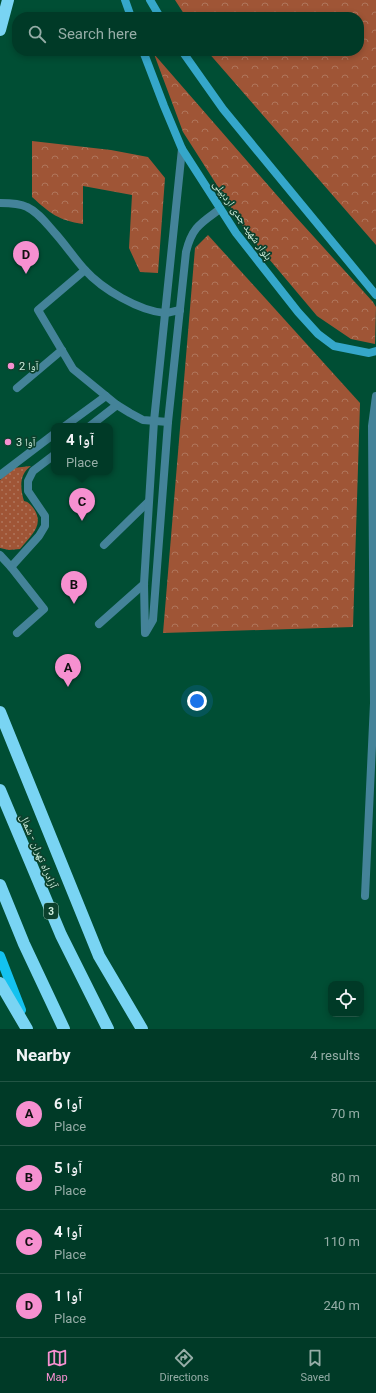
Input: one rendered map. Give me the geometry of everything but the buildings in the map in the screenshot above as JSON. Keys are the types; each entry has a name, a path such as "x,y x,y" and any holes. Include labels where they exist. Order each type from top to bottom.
{"highway":[{"path":"0,30 8,0"},
{"path":"0,712 99,956 142,1029"},
{"name":"آزادراه تهران - شمال","path":"0,790 61,935 108,1029"},
{"path":"0,885 24,944 64,1029"},
{"path":"0,983 27,1029"}],"main road":[{"path":"125,0 129,12"},
{"path":"150,0 157,12"},
{"name":"بلوار شهید جدی اردبیلی","path":"145,56 182,149 220,209 298,312 318,334 334,346 369,353 376,351"},
{"path":"186,56 223,109 376,296"},
{"path":"0,956 27,1029"}],"street":[{"path":"182,149 154,421 144,584 146,633 153,620 168,422 186,252 188,242 197,227 220,209"},
{"path":"0,204 26,206 35,212 62,241 85,270 101,285 115,294 136,305 166,313 180,310"},
{"path":"85,270 38,310 73,368 117,405 143,420 168,422"},
{"path":"17,388 62,350"},
{"path":"69,423 106,396"},
{"path":"365,896 374,703 372,426 376,396"},
{"path":"94,423 117,405"},
{"path":"0,475 51,436"},
{"path":"11,567 39,536 45,526 45,516 28,491 28,481 33,471 51,457"},
{"path":"104,545 148,502"},
{"path":"0,555 44,609 17,633"},
{"path":"99,624 144,584"}],"green space":[{"path":"175,0 376,0 376,245 211,56 364,56 364,12 183,12"},
{"path":"155,56 295,216 373,302 376,307 375,344 351,339 317,316 248,234 183,132"},
{"path":"32,141 111,150 148,157 165,178 158,273 140,272 129,248 132,195 83,186 83,224 55,215 44,208 32,197"},
{"path":"208,235 360,403 353,627 163,633 195,248"},
{"path":"31,466 22,477 21,486 24,501 31,505 37,515 37,526 32,535 20,549 9,550 0,548 0,480 13,468"}],"place":[{"name":"آوا 1","path":"26,274"},
{"name":"آوا 2","path":"11,366"},
{"name":"آوا 3","path":"8,442"},
{"name":"آوا 4","path":"82,521"},
{"name":"آوا 5","path":"74,604"},
{"name":"آوا 6","path":"68,687"}]}
